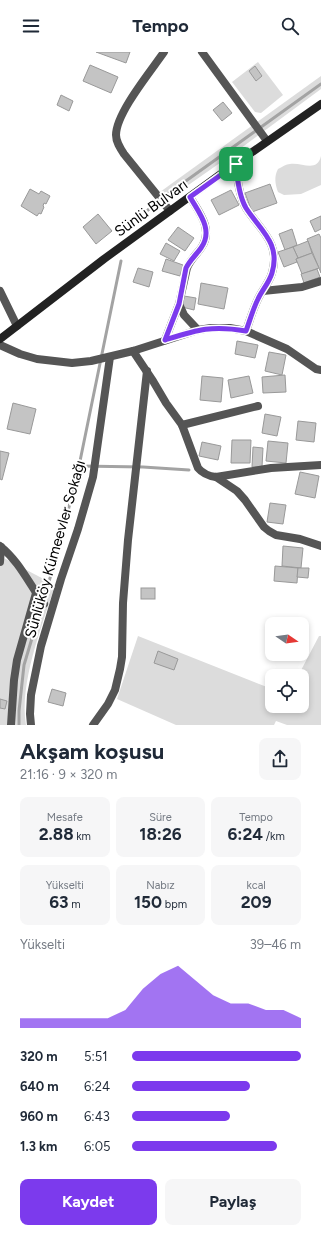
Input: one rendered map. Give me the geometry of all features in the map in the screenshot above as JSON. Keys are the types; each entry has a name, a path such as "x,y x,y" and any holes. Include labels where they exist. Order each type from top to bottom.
{"main road":[{"name":"Sünlü Bulvarı","path":"0,339 104,259 267,141 321,104"}],"street":[{"path":"164,52 131,99 123,114 116,133 116,139 124,154 170,211"},
{"path":"202,52 267,141"},
{"path":"236,164 237,178 246,208 270,240 274,250 272,273 258,298 246,331"},
{"path":"165,340 179,304 186,268 202,246 206,237 205,222 190,197"},
{"path":"263,291 302,287 321,281"},
{"path":"0,291 17,326"},
{"path":"179,304 184,315 198,330"},
{"path":"0,345 20,354 37,359 72,363 110,357 133,351 198,330 230,328 246,331 287,349 316,369 321,370"},
{"path":"133,351 182,426 198,468 203,474 216,477 271,468 321,465"},
{"name":"Sünlüköy Kümeevler Sokağı","path":"31,725 31,695 41,646 93,476 110,357"},
{"path":"92,725 108,704 115,690 120,670 128,540 147,371"},
{"path":"182,426 258,406"},
{"path":"216,477 237,492 245,500 264,527 269,531 276,535 300,539 321,546"},
{"name":"Sünlüköy Kümeevler Sokağı","path":"0,562 1,546"},
{"name":"Sünlüköy Kümeevler Sokağı","path":"1,546 15,560 44,604"},
{"name":"Sünlüköy Kümeevler Sokağı","path":"11,725 17,660 36,593"}],"shaded area":[{"path":"258,62 283,95 261,113 255,112 232,82"},
{"path":"321,76 321,89 237,151 167,200 160,192"},
{"path":"321,156 321,185 301,194 284,195 278,192 275,180 278,169 288,164 313,165 319,161"},
{"path":"0,556 55,585 38,636 29,673 25,708 26,725 0,725"},
{"path":"138,636 265,686 265,713 309,713 309,669 302,669 306,661 309,661 309,655 319,636 321,636 321,725 287,725 276,721 274,725 176,725 117,699"}],"building":[{"path":"96,52 130,52 126,63"},
{"path":"90,65 118,77 111,93 83,81"},
{"path":"255,66 262,76 256,81 249,71"},
{"path":"61,95 73,101 69,111 57,105"},
{"path":"223,102 232,113 222,121 213,110"},
{"path":"270,184 277,203 252,212 245,193"},
{"path":"30,189 39,194 41,191 50,196 46,204 44,203 41,214 39,213 37,216 21,206"},
{"path":"231,190 239,205 219,215 211,200"},
{"path":"98,214 112,231 96,244 83,227"},
{"path":"321,216 321,229 315,232 310,221"},
{"path":"178,227 194,238 185,251 168,240"},
{"path":"292,229 297,245 285,250 279,234"},
{"path":"319,234 321,238 321,273 307,239"},
{"path":"308,241 312,253 298,258 293,247"},
{"path":"166,243 180,251 174,261 160,254"},
{"path":"293,247 298,258 296,259 297,262 284,267 278,252"},
{"path":"312,253 319,268 302,274 296,259"},
{"path":"166,259 183,265 180,276 162,271"},
{"path":"138,268 153,272 149,287 133,282"},
{"path":"317,269 320,277 304,283 301,274"},
{"path":"201,283 228,288 224,309 198,304"},
{"path":"184,296 196,298 194,310 182,307"},
{"path":"237,341 258,345 255,358 235,354"},
{"path":"269,352 286,355 282,375 265,371"},
{"path":"285,375 286,392 263,393 262,377"},
{"path":"202,376 223,378 221,402 200,400"},
{"path":"249,376 253,393 231,398 228,380"},
{"path":"13,403 36,409 30,434 7,429"},
{"path":"265,414 281,417 277,436 262,433"},
{"path":"298,421 316,423 314,442 296,440"},
{"path":"232,440 251,440 250,463 231,463"},
{"path":"268,441 288,443 286,463 266,461"},
{"path":"202,442 221,446 218,460 199,456"},
{"path":"253,447 263,448 262,467 252,467"},
{"path":"0,451 9,453 2,480 0,479"},
{"path":"300,472 319,476 315,498 295,494"},
{"path":"270,503 286,505 283,524 267,522"},
{"path":"283,546 303,548 301,568 282,566"},
{"path":"275,566 298,568 297,583 274,581"},
{"path":"298,568 309,568 308,578 297,577"},
{"path":"141,588 155,588 155,599 141,599"},
{"path":"158,651 178,659 174,670 154,663"},
{"path":"52,689 66,693 63,706 48,702"},
{"path":"0,699 7,701 5,709 0,708"}],"waterway":[{"path":"131,226 137,219 165,196 321,84"},
{"path":"19,725 24,665 59,548 79,466 121,261"},
{"path":"79,466 143,467 189,470"}],"route":[{"path":"236,164 237,178 246,208 270,240 274,250 272,273 258,298 246,331 230,328 211,328 198,330 165,340 179,304 186,268 202,246 206,237 205,222 190,197 236,164"}]}
